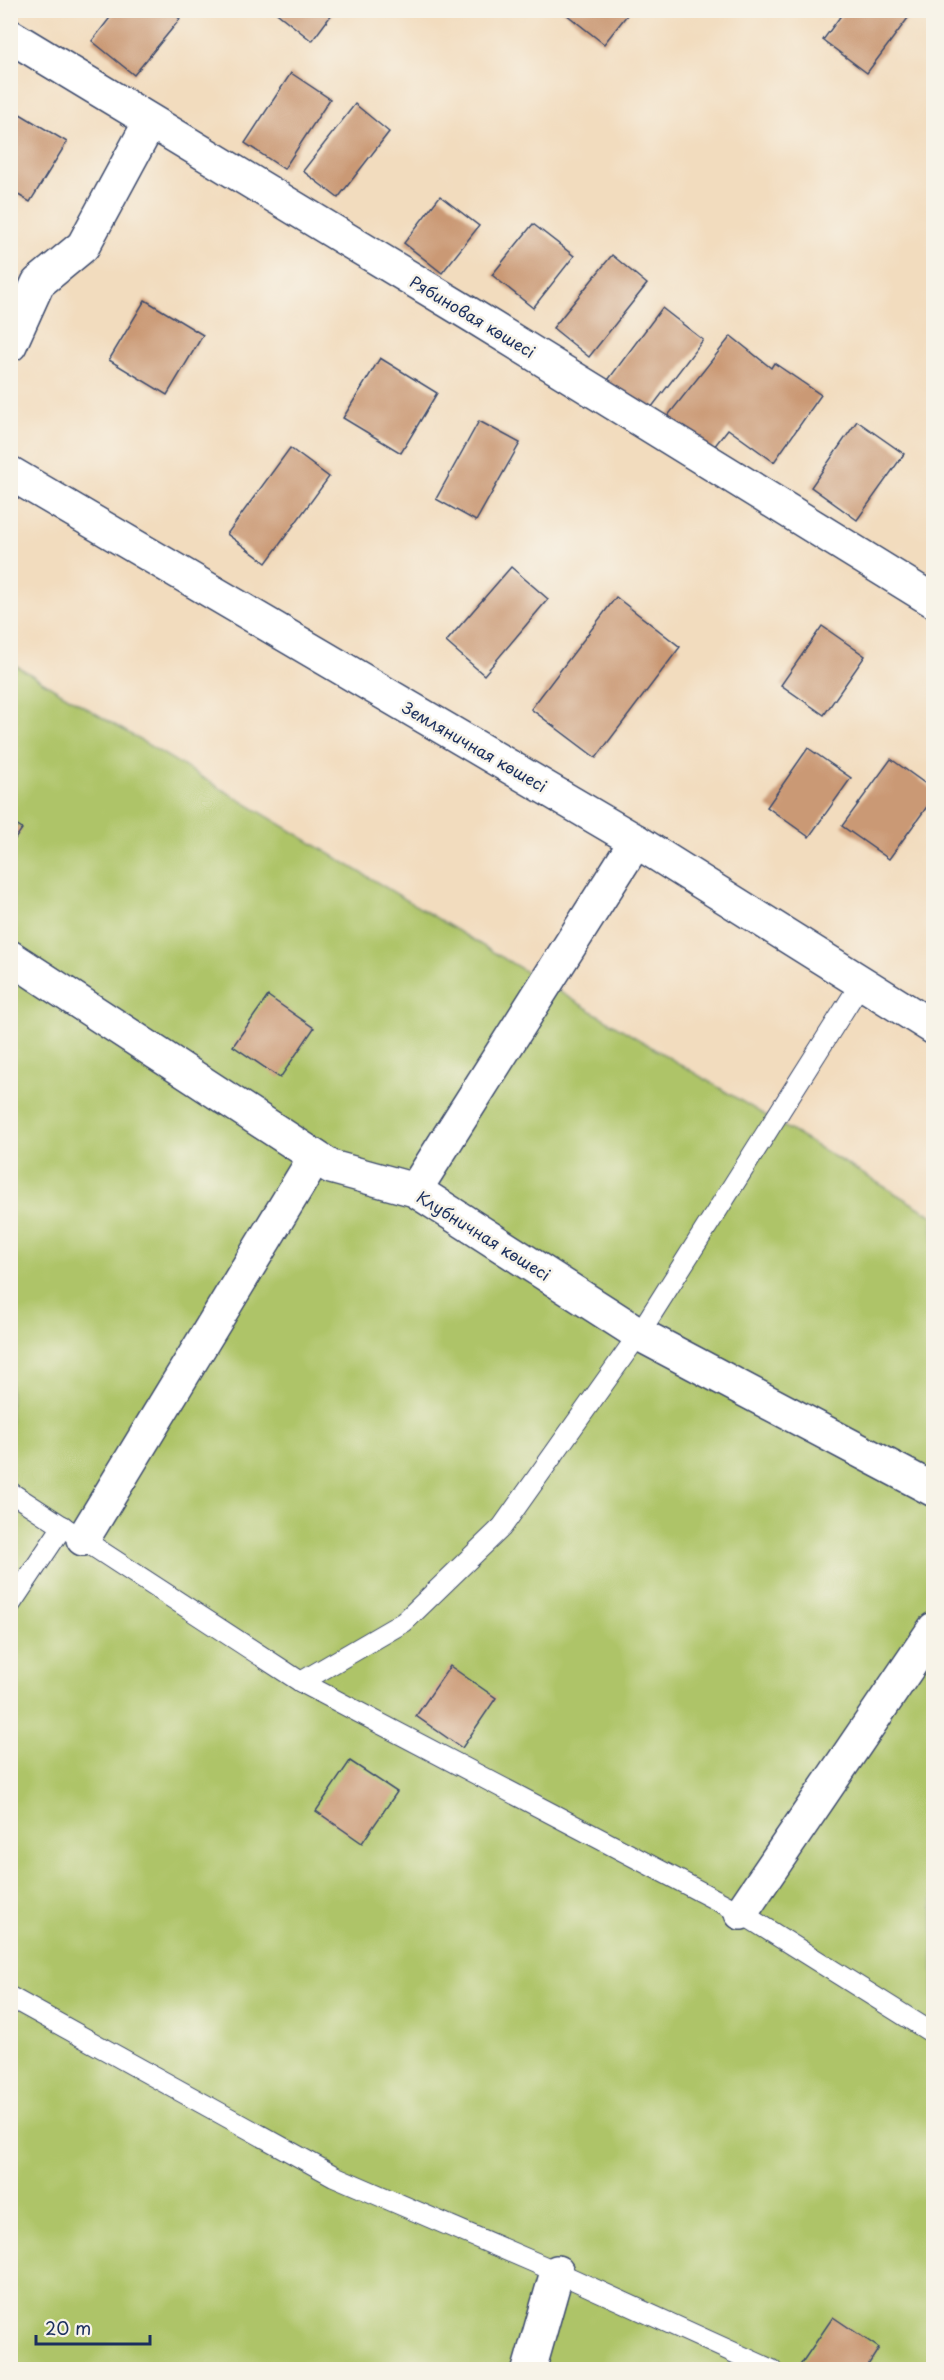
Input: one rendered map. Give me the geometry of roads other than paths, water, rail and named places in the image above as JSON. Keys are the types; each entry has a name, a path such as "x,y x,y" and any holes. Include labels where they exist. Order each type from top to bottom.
{"street":[{"name":"Рябиновая көшесі","path":"10,36 474,316 933,601"},
{"path":"10,345 38,283 82,246 150,122"},
{"name":"Земляничная көшесі","path":"10,473 636,841 933,1028"},
{"path":"415,1190 636,841"},
{"name":"Клубничная көшесі","path":"10,957 330,1167 415,1190 639,1334 933,1490"},
{"path":"73,1533 315,1157"},
{"path":"741,1913 933,1629"},
{"path":"529,2370 557,2272"}],"lane":[{"path":"301,1682 404,1622 502,1527 639,1334 861,983"},
{"path":"10,1492 301,1682 741,1913 933,2034"},
{"path":"10,1605 73,1533"},
{"path":"10,1997 334,2176 557,2272 772,2370"}]}
